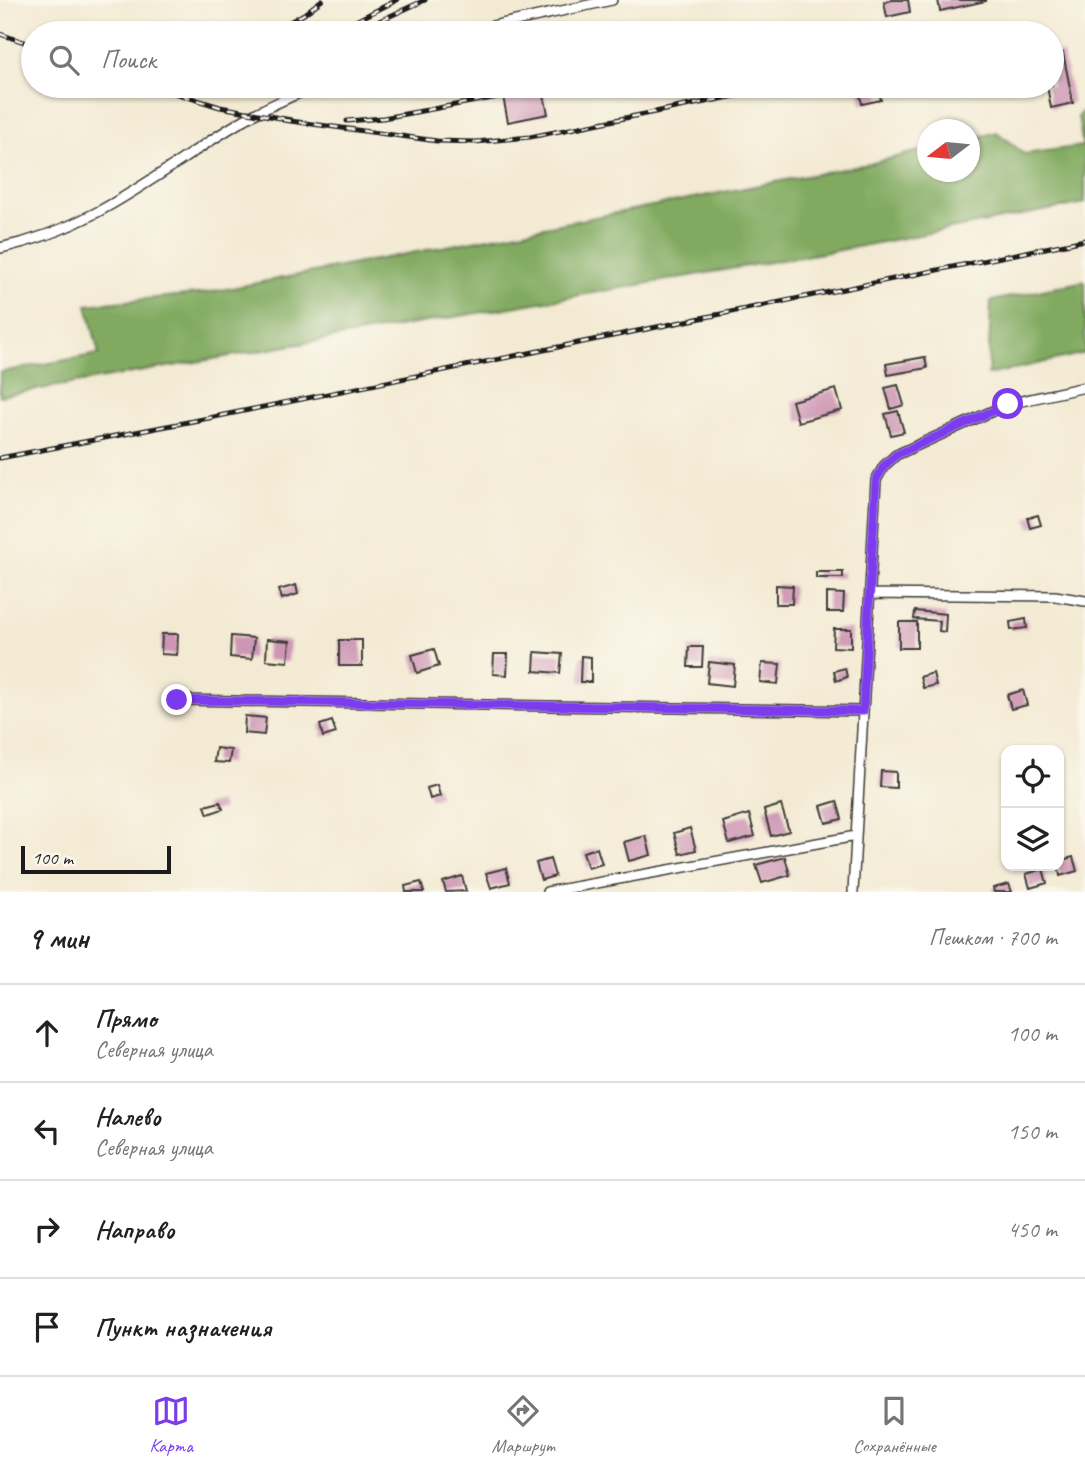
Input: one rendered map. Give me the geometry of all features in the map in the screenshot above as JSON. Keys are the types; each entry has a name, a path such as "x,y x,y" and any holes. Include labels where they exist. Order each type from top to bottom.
{"street":[{"path":"515,21 612,0"},
{"path":"0,247 55,233 83,221 132,193 244,120 290,98"},
{"path":"853,892 876,480 884,466 896,455 1008,404 1085,387"},
{"path":"871,594 1055,596 1085,601"},
{"path":"177,700 863,711"},
{"path":"547,892 856,836"}],"green space":[{"path":"1085,109 1085,203 851,248 0,396 0,372 99,354 87,305 206,293 873,163 917,152 917,182 980,182 980,136 997,132 1024,154 1083,146 1078,116"},
{"path":"1085,281 1085,353 988,375 991,301"}],"building":[{"path":"908,0 910,12 887,17 884,2"},
{"path":"938,0 986,0 986,1 940,11"},
{"path":"1064,58 1073,103 1051,108 1049,98 1064,98"},
{"path":"503,98 545,98 548,114 508,122"},
{"path":"861,98 881,98 881,100 862,104"},
{"path":"925,357 927,368 888,375 886,364"},
{"path":"898,385 904,405 891,409 885,388"},
{"path":"836,389 842,410 798,422 792,401"},
{"path":"898,411 904,432 891,435 885,414"},
{"path":"1038,515 1041,525 1030,528 1027,518"},
{"path":"816,572 843,572 843,578 816,578"},
{"path":"296,585 298,594 282,599 279,590"},
{"path":"776,585 793,586 792,604 776,604"},
{"path":"827,593 844,594 843,612 827,612"},
{"path":"915,611 946,614 945,632 939,631 940,621 914,619"},
{"path":"1026,619 1027,628 1011,630 1010,622"},
{"path":"899,622 917,622 917,648 899,648"},
{"path":"834,629 851,629 851,648 833,647"},
{"path":"162,634 178,634 177,655 161,654"},
{"path":"231,636 254,638 252,659 230,657"},
{"path":"267,639 290,641 288,662 266,660"},
{"path":"339,640 362,640 362,666 339,666"},
{"path":"689,647 703,647 702,667 688,667"},
{"path":"434,649 439,666 417,673 412,655"},
{"path":"535,652 562,654 560,673 534,671"},
{"path":"494,654 508,654 507,675 493,674"},
{"path":"581,656 591,657 591,682 580,682"},
{"path":"709,662 735,665 733,686 707,683"},
{"path":"762,663 780,664 778,684 760,682"},
{"path":"845,668 847,677 836,681 834,671"},
{"path":"933,673 936,685 923,688 920,677"},
{"path":"1023,690 1027,705 1011,709 1007,695"},
{"path":"245,716 266,718 264,735 244,733"},
{"path":"332,721 336,733 323,737 320,725"},
{"path":"216,748 231,750 229,763 214,762"},
{"path":"881,771 896,772 896,788 880,787"},
{"path":"437,785 440,796 430,799 427,788"},
{"path":"837,801 842,819 826,823 821,806"},
{"path":"220,802 223,809 208,814 205,806"},
{"path":"781,805 789,831 771,836 764,810"},
{"path":"749,814 755,836 729,843 723,822"},
{"path":"690,828 696,850 680,854 674,833"},
{"path":"646,836 651,855 629,861 624,842"},
{"path":"597,848 602,864 588,868 583,852"},
{"path":"785,857 790,875 762,883 756,865"},
{"path":"1073,857 1077,871 1060,876 1059,871 1064,871 1064,860"},
{"path":"550,859 555,876 541,880 536,863"},
{"path":"506,868 510,883 491,888 486,873"},
{"path":"1044,871 1047,883 1030,888 1026,874"},
{"path":"462,876 466,891 446,892 443,882"},
{"path":"421,882 424,892 406,892 405,886"},
{"path":"1009,884 1012,892 994,892 993,888"}],"railway":[{"path":"291,21 322,0"},
{"path":"356,21 397,0"},
{"path":"379,21 425,0"},
{"path":"0,34 21,41"},
{"path":"191,98 220,107 291,120"},
{"path":"347,121 383,118 493,98"},
{"path":"283,120 437,141 476,142 530,137 725,98"},
{"path":"0,458 1085,240"}],"route":[{"path":"177,700 863,711 876,480 884,466 896,455 1008,404"}]}
